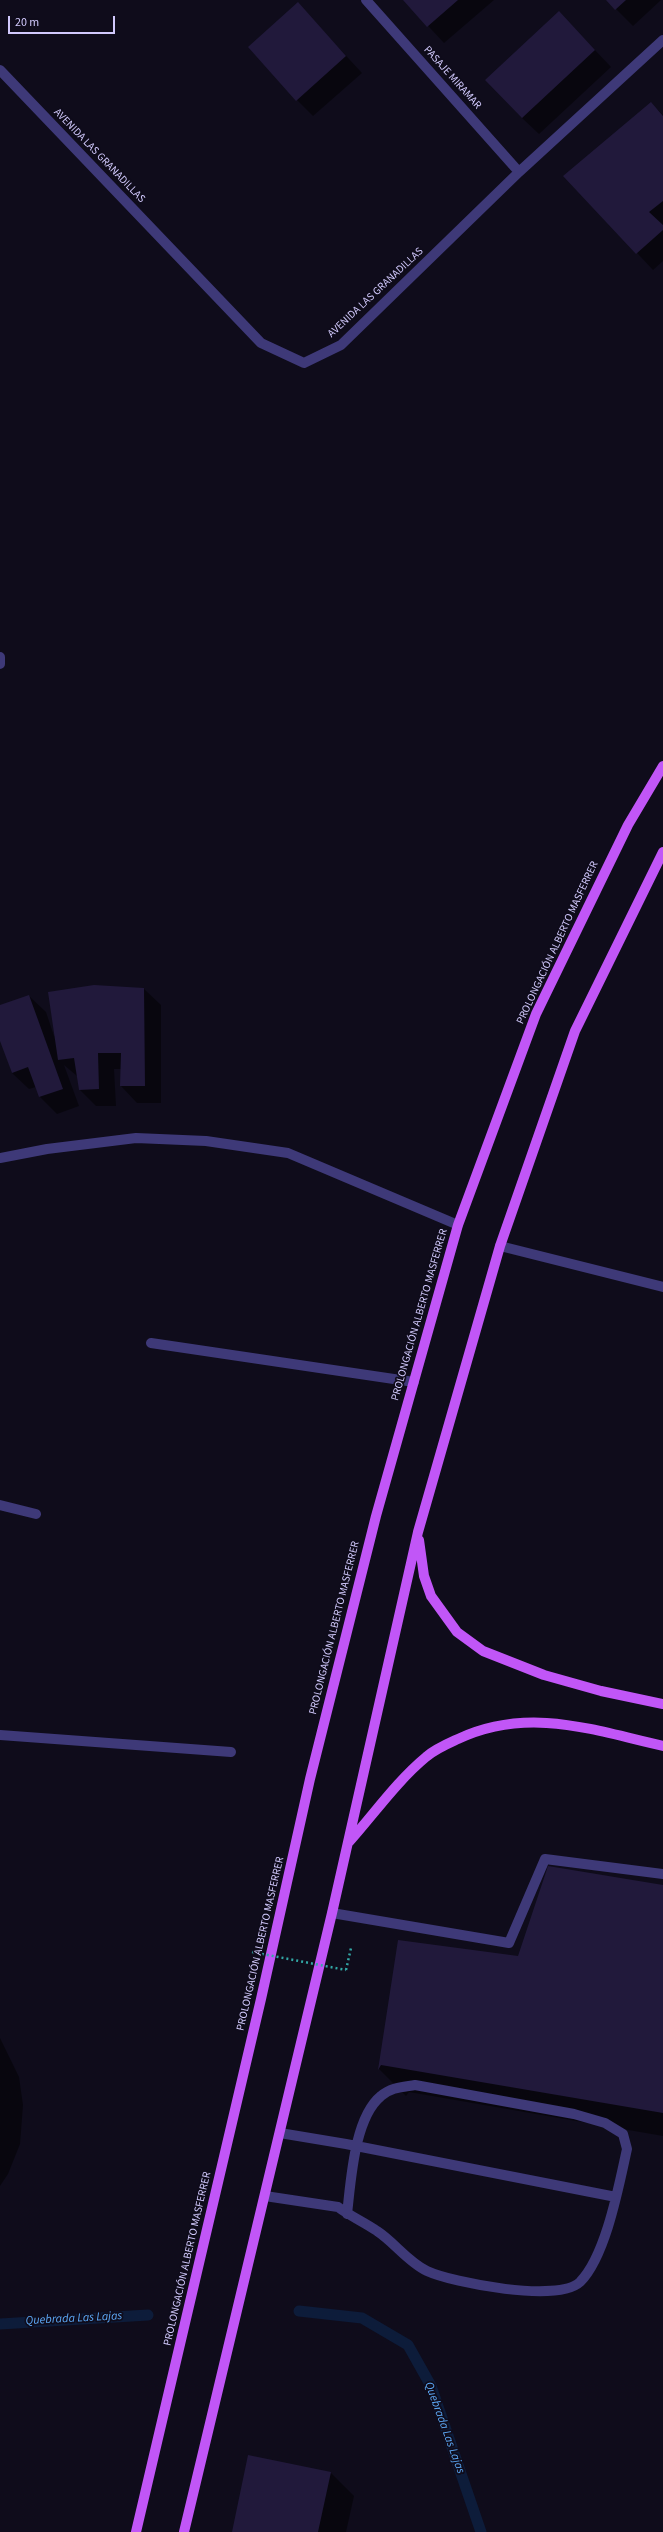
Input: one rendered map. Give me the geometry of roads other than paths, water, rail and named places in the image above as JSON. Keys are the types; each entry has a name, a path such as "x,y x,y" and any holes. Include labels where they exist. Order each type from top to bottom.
{"main road":[{"name":"PROLONGACIÓN ALBERTO MASFERRER","path":"136,2532 261,1999 310,1779 376,1516 458,1225 536,1014 628,825 663,766"},
{"path":"184,2532 332,1913 418,1532 500,1246 575,1031 663,852"},
{"path":"418,1532 424,1576 431,1596 457,1632 483,1651 544,1675 601,1691 663,1704"},
{"path":"347,1844 427,1756 444,1745 481,1729 523,1721 559,1723 663,1746"}],"street":[{"name":"PASAJE MIRAMAR","path":"366,0 519,172"},
{"name":"AVENIDA LAS GRANADILLAS","path":"0,70 261,343 304,363 341,345 519,172 663,40"},
{"path":"0,657 0,664"},
{"path":"0,1158 47,1149 136,1138 206,1141 288,1153 458,1225"},
{"path":"500,1246 663,1287"},
{"path":"151,1343 414,1382"},
{"path":"0,1505 36,1514"},
{"path":"0,1735 230,1752"},
{"path":"332,1913 509,1943 545,1859 663,1874"},
{"path":"265,2196 338,2207 347,2214 377,2231 426,2271 467,2282 545,2292 560,2291 580,2282 601,2249 616,2197 627,2149 623,2134 605,2123 574,2114 415,2085 393,2089 381,2096 372,2106 355,2145 347,2214"},
{"path":"280,2133 355,2145 616,2197"}],"waterway":[{"name":"Quebrada Las Lajas","path":"299,2311 362,2318 408,2345 431,2386 481,2532"},
{"name":"Quebrada Las Lajas","path":"0,2324 148,2315"}]}
